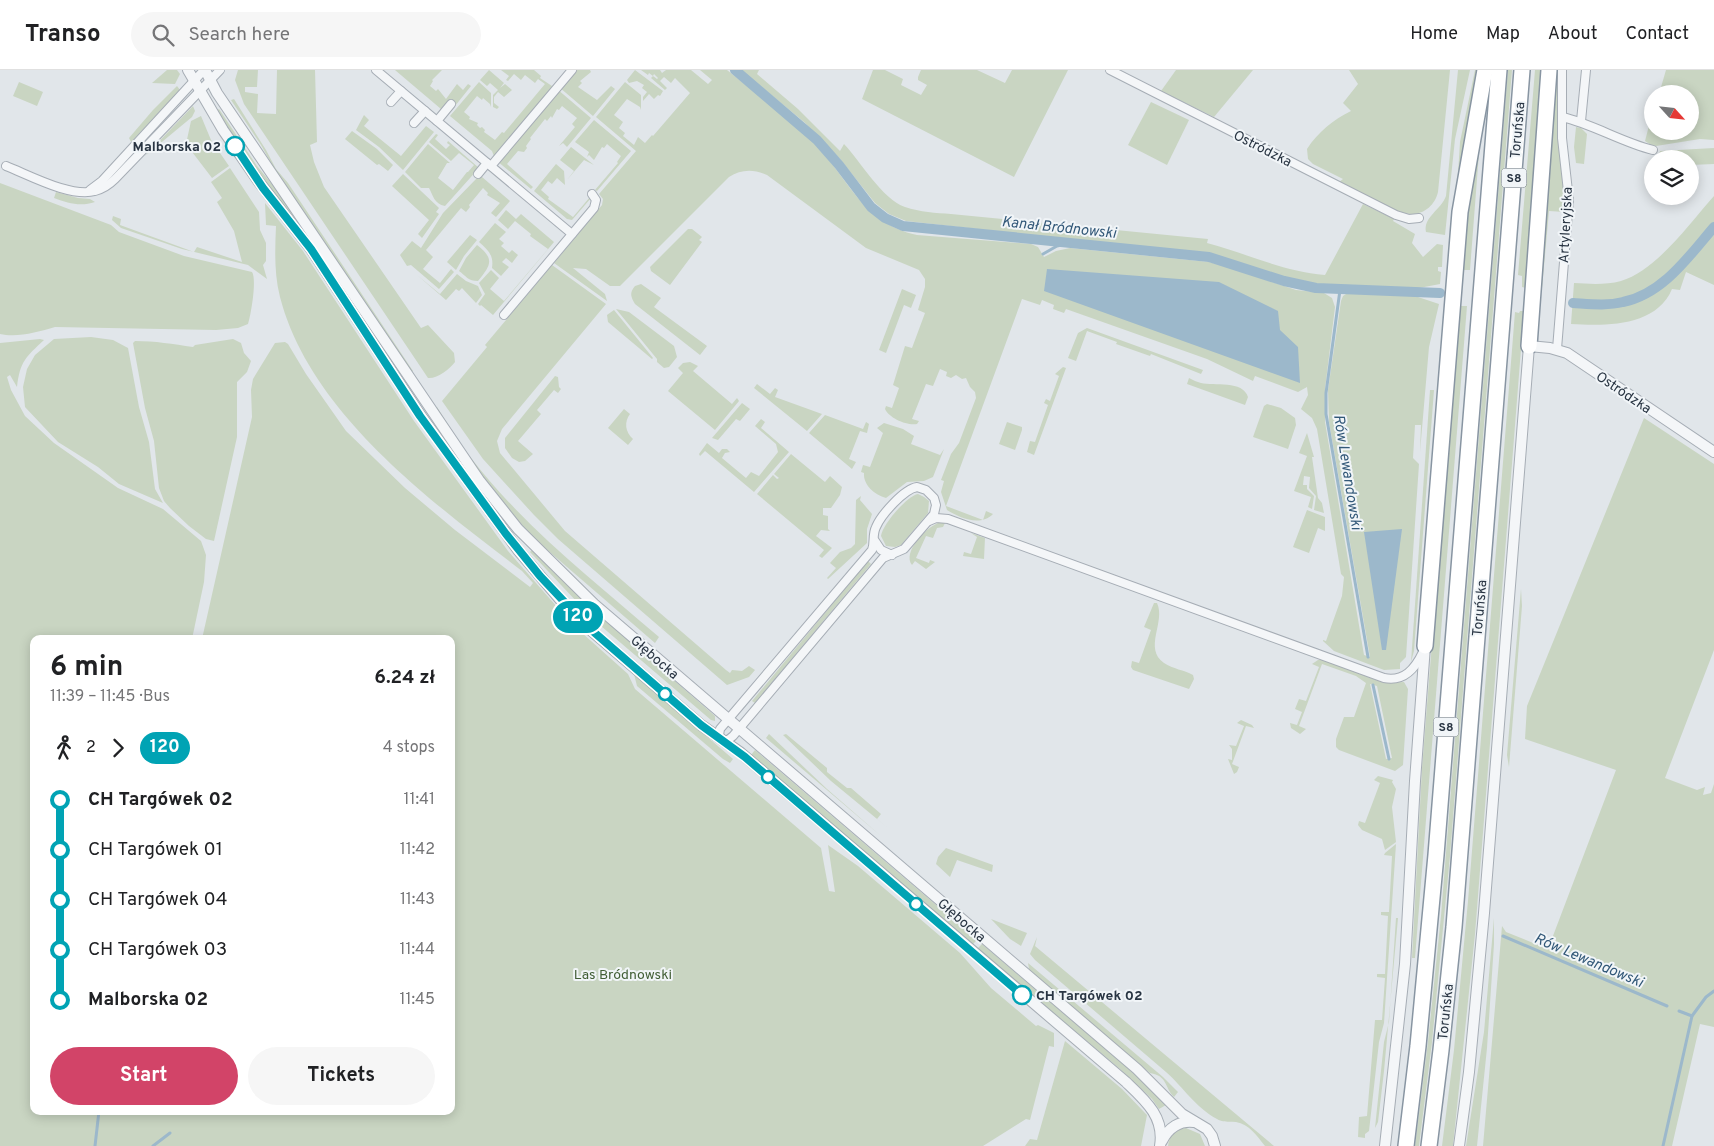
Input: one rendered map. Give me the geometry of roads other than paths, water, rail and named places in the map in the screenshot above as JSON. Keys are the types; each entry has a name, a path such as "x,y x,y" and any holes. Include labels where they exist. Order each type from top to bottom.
{"highway":[{"path":"1425,646 1463,189 1485,70"},
{"name":"Toruńska","path":"1406,1146 1418,1046 1436,855 1499,70"},
{"name":"Toruńska","path":"1429,1146 1454,927 1522,70"},
{"path":"1529,346 1549,70"}],"street":[{"name":"Głębocka","path":"188,70 223,130 259,182 322,265 420,416 518,550 564,604 701,725 745,757 1130,1086 1154,1112 1160,1126 1161,1144"},
{"name":"Głębocka","path":"204,70 467,464 505,514 529,540 560,568 594,604 1137,1069 1182,1114 1209,1130 1215,1146"},
{"path":"83,192 97,186 204,70"},
{"path":"6,166 63,188 83,192 101,189 127,167 220,70"},
{"path":"376,70 572,234"},
{"path":"478,174 489,165 572,70"},
{"name":"Ostródzka","path":"1110,70 1396,215 1409,219 1418,218"},
{"name":"Artyleryjska","path":"1557,350 1569,196 1562,117 1562,70"},
{"path":"1581,122 1586,70"},
{"path":"391,102 401,91"},
{"path":"436,121 451,104"},
{"path":"414,124 425,111"},
{"path":"1562,117 1581,122 1638,146 1653,150"},
{"path":"120,161 127,167"},
{"path":"504,316 595,206 596,200 592,194"},
{"name":"Ostródzka","path":"1529,346 1557,350 1573,358 1714,452"},
{"name":"Toruńska","path":"1458,1146 1469,1072 1484,913 1529,346"},
{"path":"936,505 934,514 929,521 904,549 884,558 739,729 729,740 722,740 719,732 728,719 870,552 875,541 876,526 908,489 917,487 926,490 932,495 940,514 948,519 1381,677 1394,679 1412,671 1425,646"},
{"path":"929,521 936,518 948,519"},
{"path":"875,541 881,550 892,555"},
{"path":"1385,1146 1405,964 1425,646"},
{"name":"Głębocka","path":"1161,1144 1167,1132 1174,1126 1186,1122 1195,1122"}],"water":[{"path":"1047,269 1219,282 1278,311 1280,330 1298,347 1300,383 1044,291"},
{"path":"1402,529 1386,650 1382,650 1364,532"}],"waterway":[{"name":"Kanał Bródnowski","path":"735,70 817,140 871,207 885,218 903,226 1209,257 1284,281 1316,288 1440,293"},
{"name":"Kanał Bródnowski","path":"1573,303 1617,303 1637,298 1651,291 1685,261 1714,227"},
{"path":"1043,254 1057,246 1069,243"},
{"name":"Rów Lewandowski","path":"1340,290 1326,393 1326,414 1368,657"},
{"name":"Rów Lewandowski","path":"1373,685 1389,759"},
{"name":"Rów Lewandowski","path":"1503,936 1667,1006"},
{"name":"Rów Lewandowski","path":"1663,1146 1692,1016 1706,997 1714,991"},
{"name":"Rów Lewandowski","path":"1679,1011 1692,1016"},
{"path":"95,1146 99,1115"},
{"path":"153,1146 170,1133"}],"place":[{"name":"Malborska 02","path":"235,146"},
{"name":"CH Targówek 02","path":"1022,995"}],"park label":[{"name":"Las Bródnowski","path":"623,974"}]}
